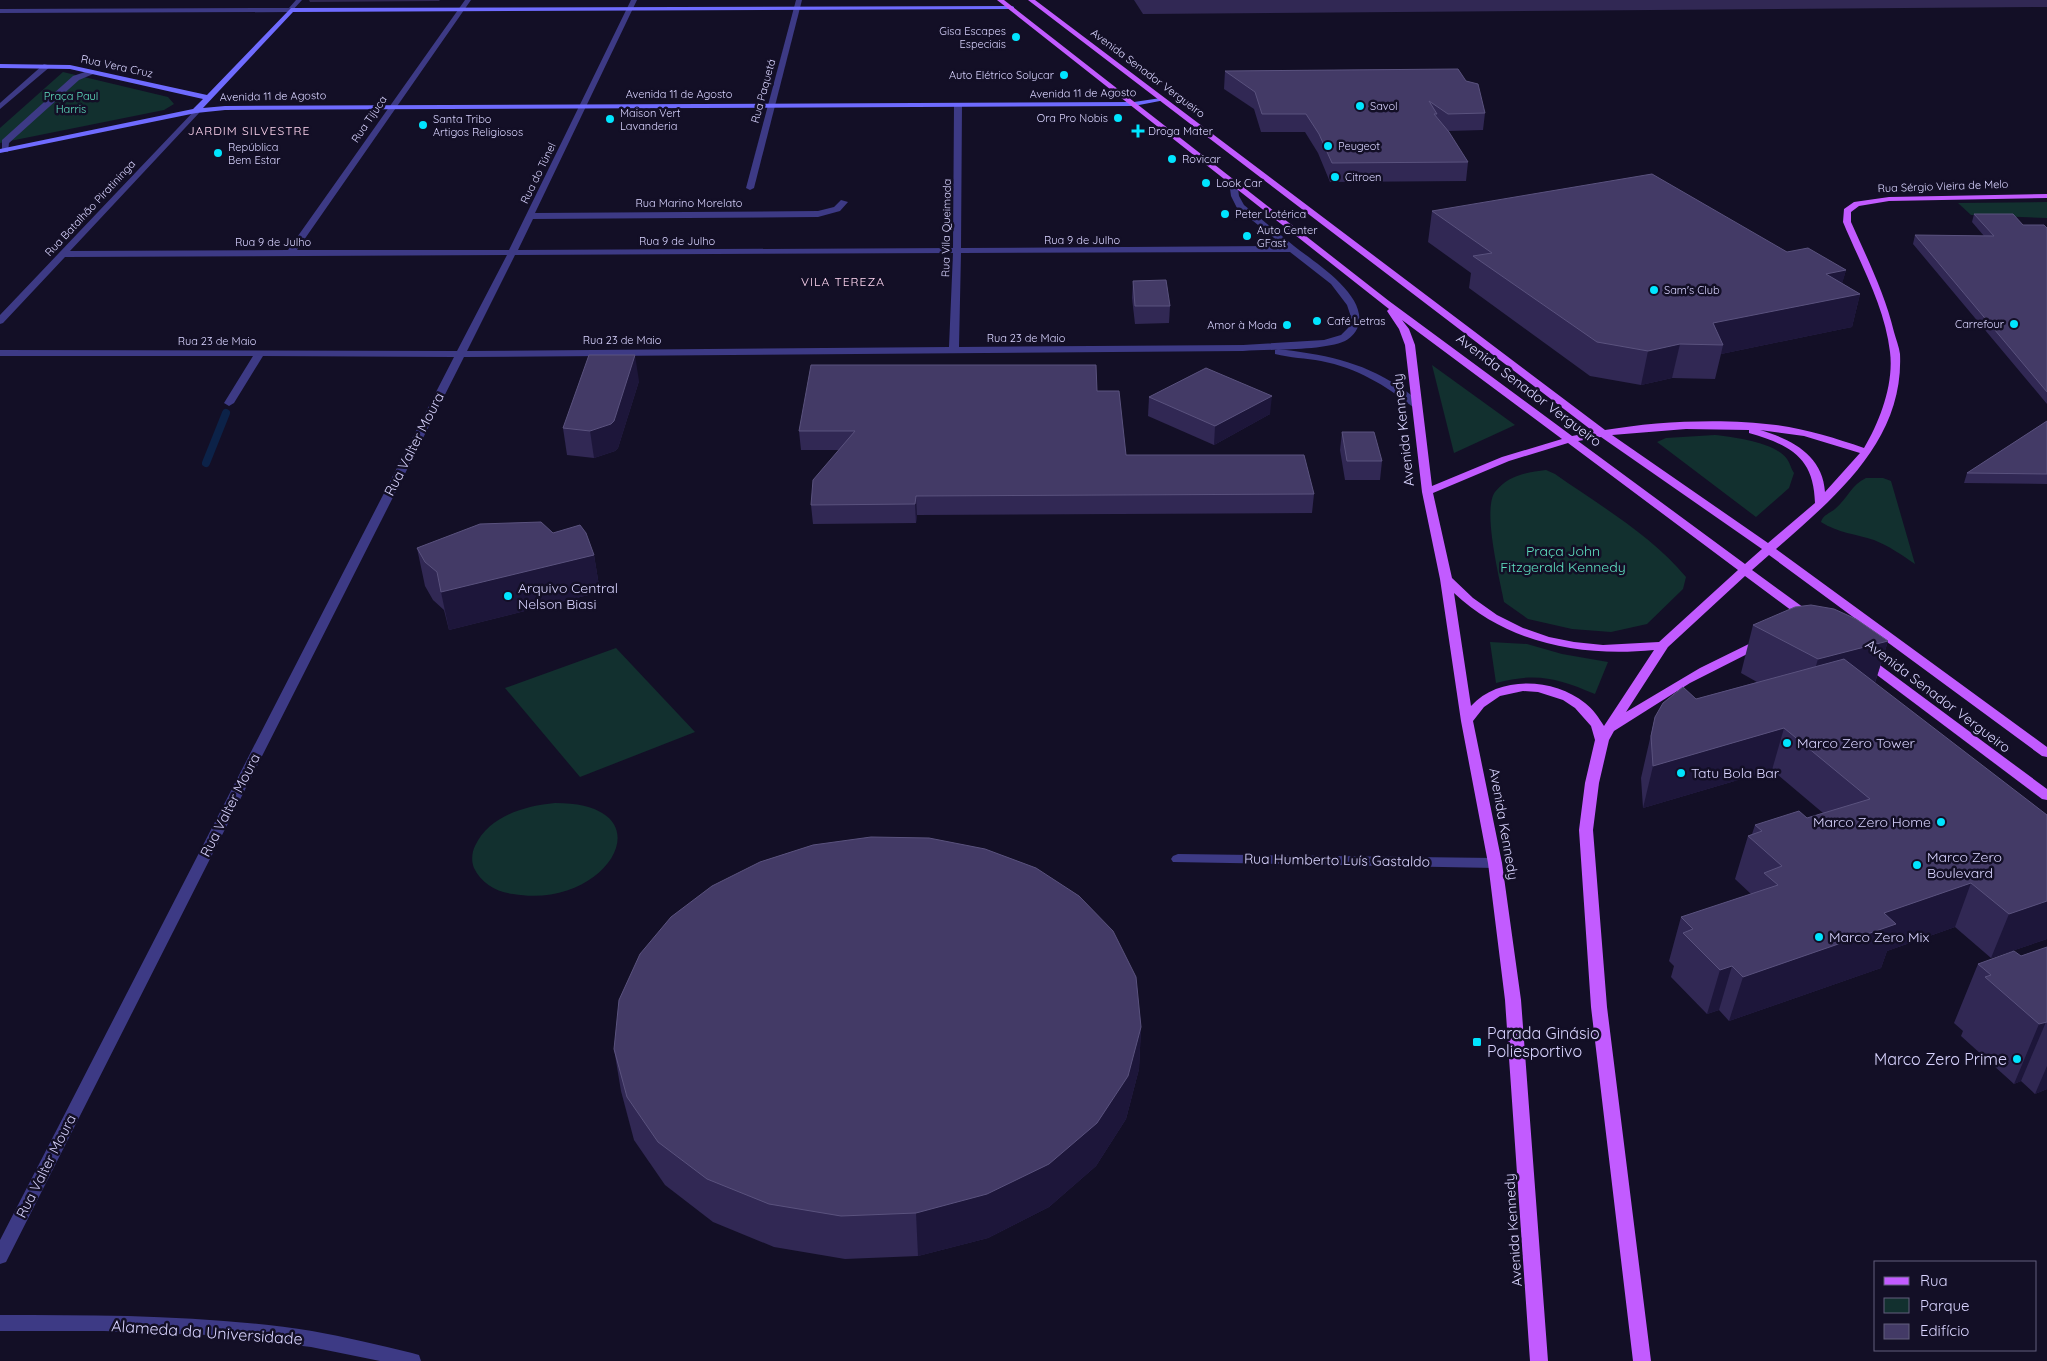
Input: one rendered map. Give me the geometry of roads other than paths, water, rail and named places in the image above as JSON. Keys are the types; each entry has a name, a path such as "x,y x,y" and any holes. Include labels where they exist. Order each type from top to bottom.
{"main road":[{"name":"Avenida Senador Vergueiro","path":"1000,0 1386,303 1815,622"},
{"name":"Avenida Senador Vergueiro","path":"1031,0 1604,434 1769,549 2047,753"},
{"name":"Rua Sérgio Vieira de Melo","path":"1745,569 1820,504 1867,452 1887,412 1893,382 1895,353 1884,309 1847,222 1847,211 1856,204 1889,199 2047,196"},
{"name":"Avenida Kennedy","path":"1386,303 1400,321 1410,346 1427,492 1446,579 1467,721 1495,863 1513,1000 1539,1361"},
{"path":"1720,425 1763,434 1783,441 1798,450 1811,464 1819,479 1821,487 1820,504"},
{"path":"1427,492 1498,461 1570,439 1647,428 1720,425 1786,429 1867,452"},
{"path":"1642,1361 1599,1007 1588,878 1586,830 1592,783 1605,736 1663,645 1745,569"},
{"path":"1446,579 1486,613 1516,630 1538,638 1559,644 1601,649 1624,650 1663,645"},
{"path":"1605,736 1644,705 1703,670 1776,637"},
{"name":"Avenida Senador Vergueiro","path":"1853,652 2047,796"},
{"path":"1467,721 1477,705 1494,695 1510,689 1536,689 1558,694 1584,708 1605,736"}],"street":[{"path":"122,11 135,0"},
{"path":"196,111 299,0"},
{"name":"Rua Tijuca","path":"291,253 392,106 468,0"},
{"name":"Rua do Túnel","path":"460,354 512,253 634,0"},
{"name":"Rua Paquetá","path":"750,188 770,105 799,0"},
{"path":"0,11 1012,8"},
{"name":"Rua Vera Cruz","path":"0,66 47,66 94,72 209,98"},
{"path":"0,107 47,66"},
{"path":"2,150 5,142 70,84 79,77 94,72"},
{"name":"Avenida 11 de Agosto","path":"2,150 196,111 225,108 1134,104 1161,100"},
{"name":"Rua Vila Queimada","path":"954,350 958,105"},
{"name":"Rua Batalhão Piratininga","path":"0,321 196,111"},
{"path":"1232,181 1235,196 1240,206 1292,249"},
{"name":"Rua Marino Morelato","path":"530,216 818,214 837,209 844,202"},
{"name":"Rua 9 de Julho","path":"63,254 957,252 1292,249"},
{"name":"Rua 23 de Maio","path":"0,353 460,354 1243,348 1324,343 1337,341 1347,336 1355,323 1354,309 1349,299 1330,279 1292,249"},
{"name":"Rua 23 de Maio","path":"1243,348 1312,356 1355,366 1383,379 1417,405"},
{"path":"229,403 260,353"},
{"name":"Rua Valter Moura","path":"0,1257 460,354"},
{"name":"Rua Humberto Luís Gastaldo","path":"1178,859 1495,863"},
{"name":"Alameda da Universidade","path":"0,1323 128,1324 256,1332 349,1345 412,1361"}],"waterway":[{"path":"206,463 226,413"}],"place":[{"name":"Gisa Escapes Especiais","path":"1016,37"},
{"name":"Auto Elétrico Solycar","path":"1064,75"},
{"name":"Savol","path":"1360,106"},
{"name":"Ora Pro Nobis","path":"1118,118"},
{"name":"Maison Vert Lavanderia","path":"610,119"},
{"name":"Santa Tribo Artigos Religiosos","path":"423,125"},
{"name":"Droga Mater","path":"1138,131"},
{"name":"Peugeot","path":"1328,146"},
{"name":"República Bem Estar","path":"218,153"},
{"name":"Rovicar","path":"1172,159"},
{"name":"Citroen","path":"1335,177"},
{"name":"Look Car","path":"1206,183"},
{"name":"Peter Lotérica","path":"1225,214"},
{"name":"Auto Center GFast","path":"1247,236"},
{"name":"Sam's Club","path":"1654,290"},
{"name":"Café Letras","path":"1317,321"},
{"name":"Carrefour","path":"2014,324"},
{"name":"Amor à Moda","path":"1287,325"},
{"name":"Arquivo Central Nelson Biasi","path":"508,596"},
{"name":"Marco Zero Tower","path":"1787,743"},
{"name":"Tatu Bola Bar","path":"1681,773"},
{"name":"Marco Zero Home","path":"1941,822"},
{"name":"Marco Zero Boulevard","path":"1917,865"},
{"name":"Marco Zero Mix","path":"1819,937"},
{"name":"Parada Ginásio Poliesportivo","path":"1477,1042"},
{"name":"Marco Zero Prime","path":"2017,1059"}],"district":[{"name":"JARDIM SILVESTRE","path":"249,130"},
{"name":"VILA TEREZA","path":"843,281"}],"park label":[{"name":"Praça Paul Harris","path":"71,102"},
{"name":"Praça John Fitzgerald Kennedy","path":"1563,560"}]}
